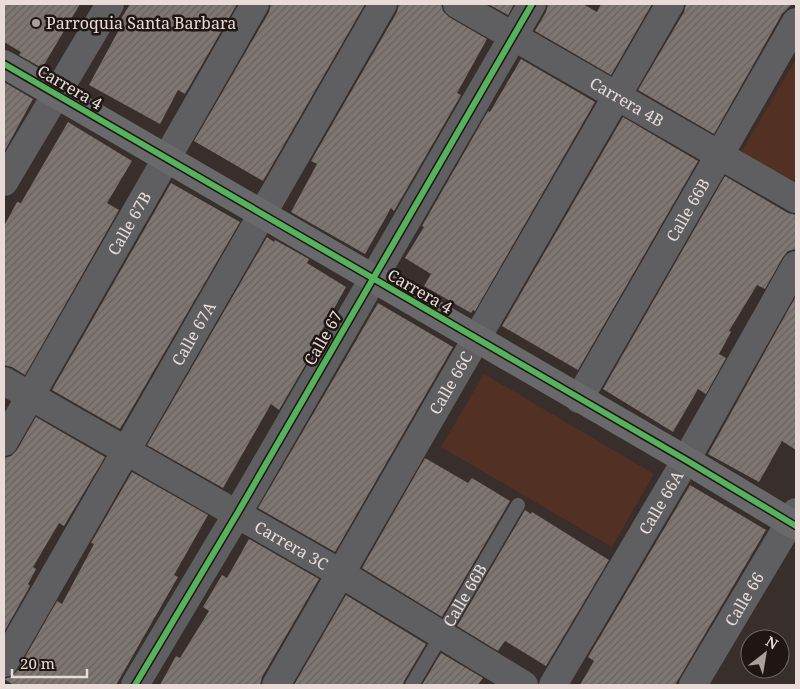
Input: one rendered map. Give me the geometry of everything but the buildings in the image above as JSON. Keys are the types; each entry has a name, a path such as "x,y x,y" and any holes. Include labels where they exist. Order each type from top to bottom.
{"street":[{"path":"4,182 110,4"},
{"name":"Calle 67B","path":"4,442 255,4"},
{"name":"Calle 67A","path":"4,663 383,4"},
{"name":"Carrera 4B","path":"457,4 796,199"},
{"name":"Calle 67","path":"135,685 237,514 532,4"},
{"name":"Calle 66C","path":"276,685 670,4"},
{"name":"Calle 66B","path":"580,399 796,22"},
{"name":"Carrera 4","path":"4,64 476,340 794,520"},
{"name":"Calle 66A","path":"553,685 686,460 796,265"},
{"name":"Carrera 3C","path":"4,381 340,573 524,685"},
{"name":"Calle 66","path":"693,685 794,520"}],"lane":[{"name":"Calle 66B","path":"412,685 518,505"}],"shaded area":[{"path":"796,59 796,185 741,152"},
{"path":"484,374 654,474 612,547 441,447"}],"cycle path":[{"path":"135,685 237,514 532,4"},
{"path":"4,64 686,460 796,526"}],"place":[{"name":"Parroquia Santa Barbara","path":"36,23"}]}
